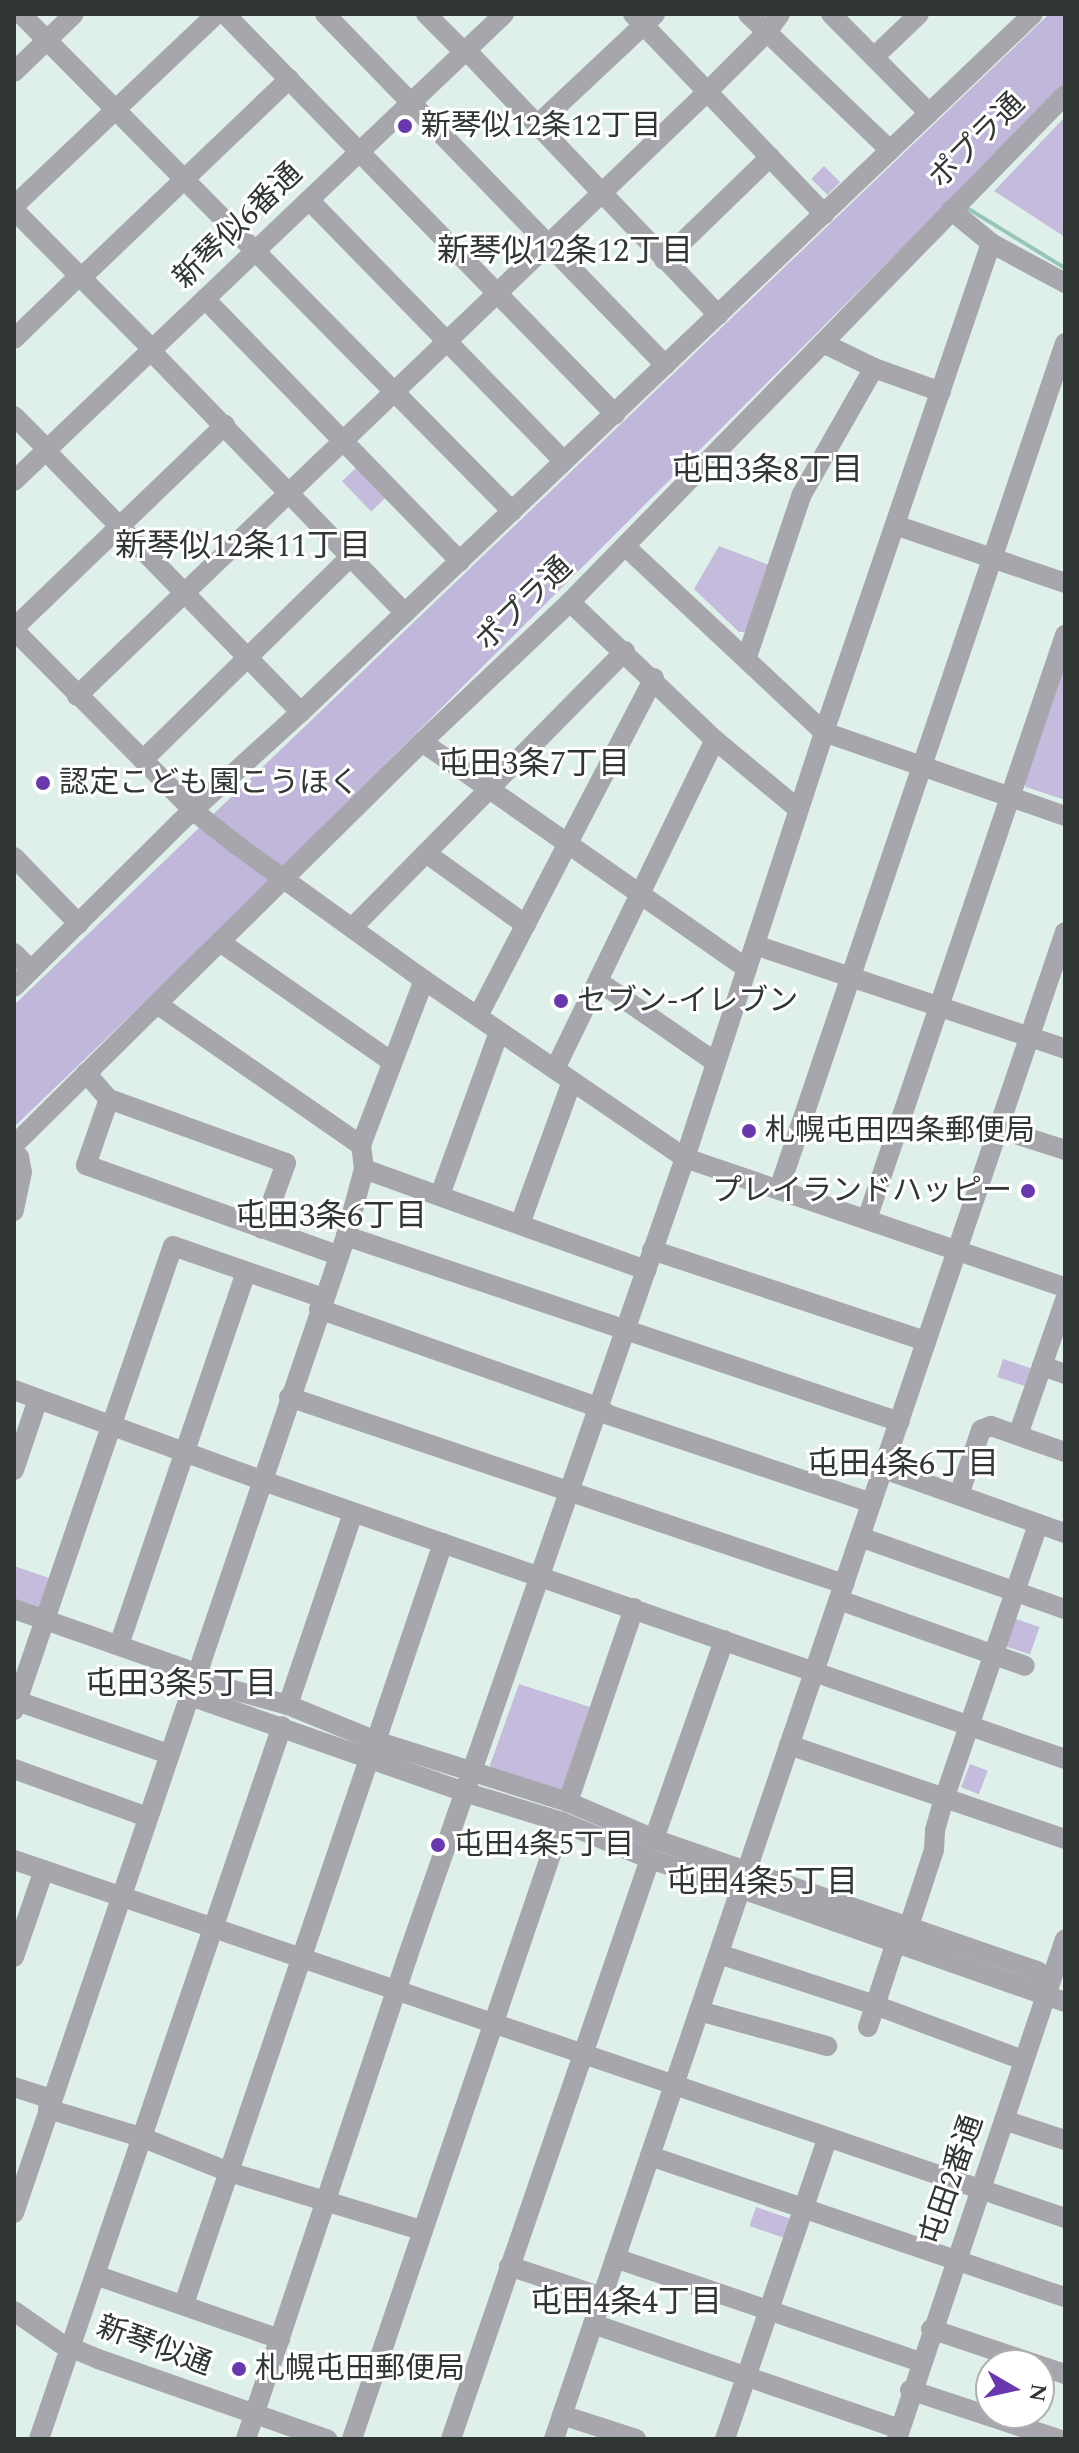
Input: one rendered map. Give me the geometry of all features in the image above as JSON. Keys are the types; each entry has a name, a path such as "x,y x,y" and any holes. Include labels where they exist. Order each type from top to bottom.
{"street":[{"path":"21,14 512,511"},
{"path":"14,72 74,14"},
{"path":"216,14 14,208 405,613"},
{"path":"225,14 615,414"},
{"path":"325,14 665,365"},
{"path":"426,14 718,315"},
{"name":"新琴似6番通","path":"14,481 504,14"},
{"path":"748,14 890,150"},
{"path":"77,696 445,339 707,92 767,32 780,14"},
{"path":"831,14 929,113"},
{"path":"874,57 919,14"},
{"name":"ポプラ通","path":"14,987 1033,14"},
{"path":"537,125 644,18 707,92 824,214"},
{"path":"14,339 289,79"},
{"name":"ポプラ通","path":"14,1145 422,742 570,602 1065,95"},
{"path":"664,260 770,157"},
{"path":"309,200 564,461"},
{"path":"951,210 991,243 1065,283"},
{"path":"246,2439 468,1783 685,1158 798,809 991,243"},
{"path":"205,299 460,561"},
{"path":"823,343 874,368 941,392"},
{"path":"779,1189 1065,343"},
{"path":"747,657 802,494 874,368"},
{"path":"14,416 301,712"},
{"path":"225,425 14,629 77,696 195,812 284,880 499,1032 685,1158 1065,1287"},
{"path":"895,525 1065,583"},
{"path":"625,546 824,732 1065,816"},
{"path":"143,760 351,556"},
{"path":"570,602 654,678 715,740 798,809"},
{"path":"867,1219 1065,635"},
{"path":"352,928 625,651"},
{"path":"478,1016 654,678"},
{"path":"555,1069 715,740"},
{"path":"422,742 747,969"},
{"path":"426,853 526,925"},
{"path":"14,857 79,924"},
{"path":"554,2439 1065,932"},
{"path":"220,942 392,1062"},
{"path":"755,945 1065,1049"},
{"path":"14,953 31,970"},
{"path":"14,2213 342,1246 364,1169 361,1145 424,980"},
{"path":"598,981 715,1062"},
{"path":"157,1004 361,1145"},
{"path":"440,1195 499,1032"},
{"path":"86,1073 109,1099 286,1163 262,1229"},
{"path":"520,1224 572,1081"},
{"path":"109,1099 86,1165 262,1229 342,1246 624,1330 900,1422"},
{"path":"997,1128 1065,1150"},
{"path":"14,1152 19,1157 22,1172 14,1211"},
{"path":"364,1169 520,1224 926,1341"},
{"path":"168,1754 15,1706 173,1246 597,1407 609,1415 872,1503"},
{"path":"119,1645 246,1272"},
{"path":"1018,1435 1065,1300"},
{"path":"1042,1366 1065,1374"},
{"path":"14,1390 353,1513 1065,1759"},
{"path":"289,1397 570,1492 842,1592 1025,1666"},
{"path":"14,1470 38,1399"},
{"path":"959,1495 981,1430 991,1426 1065,1452"},
{"path":"884,1469 1065,1533"},
{"path":"288,1705 353,1513"},
{"path":"868,2027 934,1850 935,1830 945,1797 1038,1524"},
{"path":"860,1537 1065,1609"},
{"path":"184,2304 443,1543"},
{"path":"568,1802 634,1608"},
{"path":"14,1609 185,1669 193,1679 199,1699 282,1726 373,1750 468,1783 562,1822 744,1879 902,1936 1055,1998"},
{"path":"451,2439 724,1640"},
{"path":"193,1679 288,1705 373,1750"},
{"path":"39,2439 282,1726"},
{"path":"789,1745 1065,1839"},
{"path":"14,1769 147,1817"},
{"path":"468,1783 568,1802 652,1849"},
{"path":"352,2439 562,1822"},
{"path":"14,1860 1065,2218"},
{"path":"14,1957 44,1870"},
{"name":"屯田2番通","path":"898,2434 910,2390 1023,2060 1055,1998 1065,1939"},
{"path":"719,1954 875,2005 1023,2060"},
{"path":"699,2011 827,2046"},
{"path":"14,2087 50,2104 229,2172 421,2230"},
{"path":"1004,2120 1065,2140"},
{"path":"725,2439 827,2139"},
{"path":"650,2156 1065,2297"},
{"path":"615,2258 921,2362"},
{"path":"509,2266 602,2297"},
{"path":"95,2275 280,2339"},
{"name":"新琴似通","path":"14,2311 69,2347 327,2439"},
{"path":"593,2324 746,2376 898,2434"},
{"path":"931,2329 1065,2374"},
{"path":"910,2390 1058,2439"},
{"path":"562,2415 636,2439"}],"shaded area":[{"path":"1049,14 1065,14 1065,85 201,948 14,1127 14,1005"},
{"path":"1065,117 1065,237 994,191"},
{"path":"824,166 840,182 828,195 811,179"},
{"path":"360,464 389,494 371,512 342,481"},
{"path":"719,546 769,565 747,632 739,632 694,589"},
{"path":"1065,658 1065,800 1026,787 1023,782"},
{"path":"1003,1359 1031,1368 1025,1386 997,1377"},
{"path":"14,1566 49,1578 39,1608 14,1599"},
{"path":"1013,1618 1039,1627 1030,1655 1004,1645"},
{"path":"519,1684 593,1708 565,1791 493,1771 490,1765"},
{"path":"970,1764 988,1771 979,1794 961,1787"},
{"path":"756,2207 791,2219 784,2238 749,2226"}],"waterway":[{"path":"967,208 1065,268"}],"place":[{"name":"新琴似12条12丁目","path":"405,126"},
{"name":"認定こども園こうほく","path":"43,783"},
{"name":"セブン-イレブン","path":"561,1001"},
{"name":"札幌屯田四条郵便局","path":"749,1131"},
{"name":"プレイランドハッピー","path":"1028,1191"},
{"name":"屯田4条5丁目","path":"438,1845"},
{"name":"札幌屯田郵便局","path":"239,2369"}],"district":[{"name":"新琴似12条12丁目","path":"565,252"},
{"name":"屯田3条8丁目","path":"767,471"},
{"name":"新琴似12条11丁目","path":"243,547"},
{"name":"屯田3条7丁目","path":"534,765"},
{"name":"屯田3条6丁目","path":"331,1217"},
{"name":"屯田4条6丁目","path":"903,1465"},
{"name":"屯田3条5丁目","path":"181,1685"},
{"name":"屯田4条5丁目","path":"762,1883"},
{"name":"屯田4条4丁目","path":"626,2303"}]}
